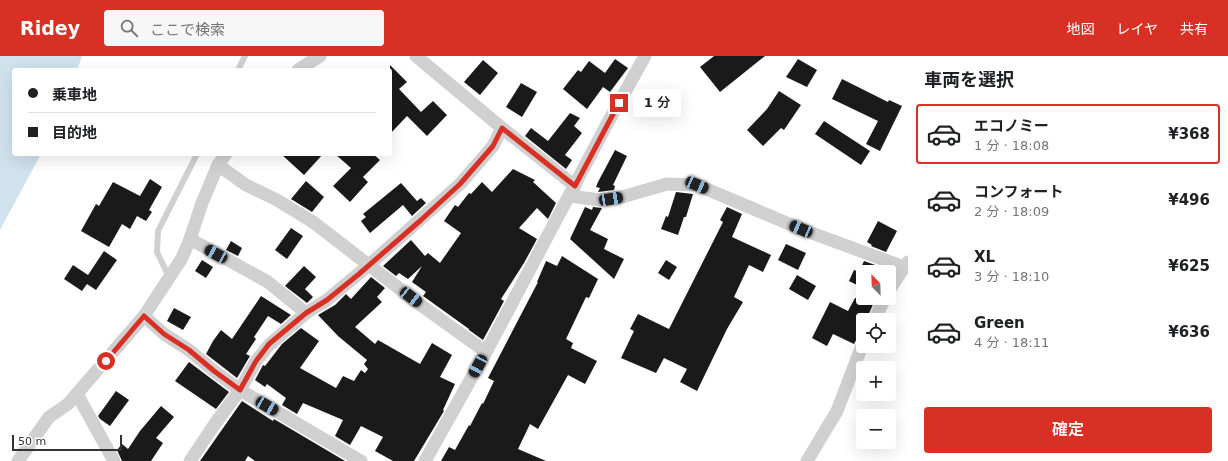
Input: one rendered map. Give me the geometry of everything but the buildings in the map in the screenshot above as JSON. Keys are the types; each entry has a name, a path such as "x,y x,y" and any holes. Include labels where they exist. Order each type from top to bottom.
{"street":[{"path":"301,68 320,56"},
{"path":"416,56 502,128 572,191 600,200 622,197 667,184 697,185 801,229 907,266 896,281"},
{"path":"424,461 486,352 606,126 645,56"},
{"path":"190,461 240,390 256,361 269,344 306,313 327,300 369,265 460,184 493,146 502,128"},
{"path":"18,461 49,417 68,404 77,394 144,316 170,279 182,258 202,203 218,165 225,156"},
{"path":"218,165 246,185 278,200 313,222 460,334 486,352"},
{"path":"190,239 268,282 306,313"},
{"path":"144,316 164,334 189,350 240,390 360,461"},
{"path":"807,461 836,411 859,353"},
{"path":"77,394 114,461"}],"lane":[{"path":"239,68 245,56"},
{"path":"170,279 157,252 158,231 196,156"}],"water":[{"path":"0,56 82,56 78,68 12,68 12,156 40,156 0,230"}],"route":[{"path":"106,361 144,316 164,334 189,350 240,390 256,361 269,344 306,313 327,300 359,274 460,184 493,146 502,128 568,182 575,186 619,103"}]}
